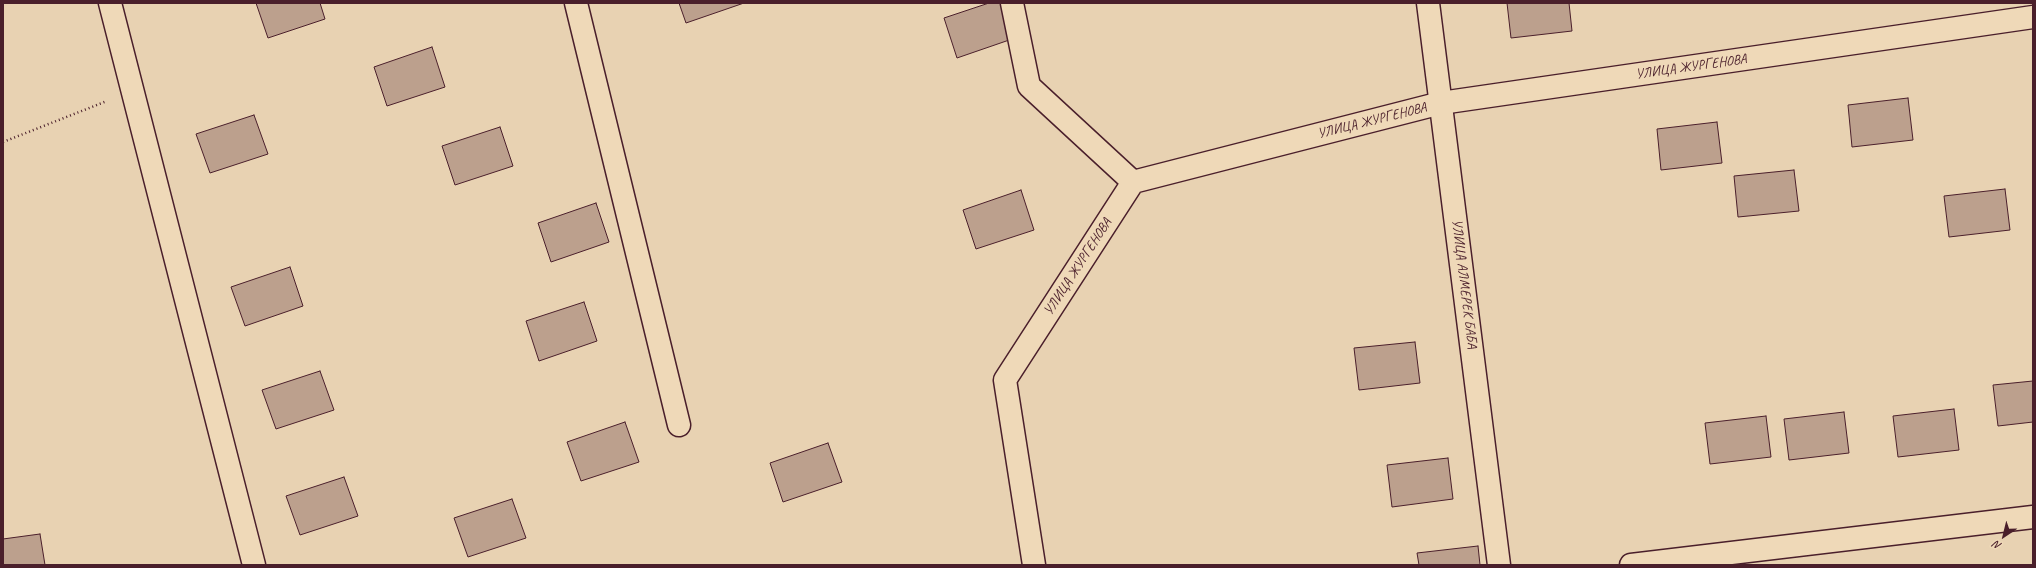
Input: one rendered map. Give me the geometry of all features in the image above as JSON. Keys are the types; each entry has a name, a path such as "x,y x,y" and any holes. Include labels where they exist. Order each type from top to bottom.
{"street":[{"path":"110,3 254,565"},
{"path":"576,3 679,425"},
{"path":"1012,3 1029,86 1133,182"},
{"name":"УЛИЦА АЛМЕРЕК БАБА","path":"1428,3 1499,565"},
{"name":"УЛИЦА ЖУРГЕНОВА","path":"1034,565 1005,380 1133,182 1441,103 2033,17"},
{"path":"1630,565 2033,517"}],"path":[{"path":"3,142 133,90"}],"building":[{"path":"256,3 320,3 325,19 268,38"},
{"path":"679,3 744,3 686,23"},
{"path":"989,3 1003,3 1015,38 957,58 944,18"},
{"path":"1507,3 1569,3 1572,31 1511,38"},
{"path":"432,47 445,87 387,106 374,67"},
{"path":"1908,98 1913,140 1852,147 1848,105"},
{"path":"254,115 268,154 210,173 196,134"},
{"path":"1717,122 1722,163 1661,170 1657,129"},
{"path":"500,127 513,166 455,185 442,146"},
{"path":"1794,170 1799,211 1738,217 1734,176"},
{"path":"2005,189 2010,230 1949,237 1944,196"},
{"path":"1021,190 1034,230 976,249 963,210"},
{"path":"596,203 609,242 551,262 538,223"},
{"path":"290,267 303,306 245,326 231,287"},
{"path":"584,302 597,341 539,361 526,321"},
{"path":"1415,342 1420,383 1359,390 1354,348"},
{"path":"320,371 334,410 276,429 262,390"},
{"path":"2033,381 2033,422 1998,426 1993,385"},
{"path":"1954,409 1959,450 1898,457 1893,416"},
{"path":"1844,412 1849,453 1789,460 1784,419"},
{"path":"1766,416 1771,457 1710,464 1705,423"},
{"path":"625,422 639,462 581,481 567,442"},
{"path":"828,443 842,482 783,502 770,463"},
{"path":"1448,458 1453,499 1392,507 1387,465"},
{"path":"344,477 358,516 300,535 286,496"},
{"path":"512,499 526,538 468,557 454,518"},
{"path":"40,534 45,565 3,565 3,539"},
{"path":"1478,546 1480,565 1419,565 1417,553"}]}
